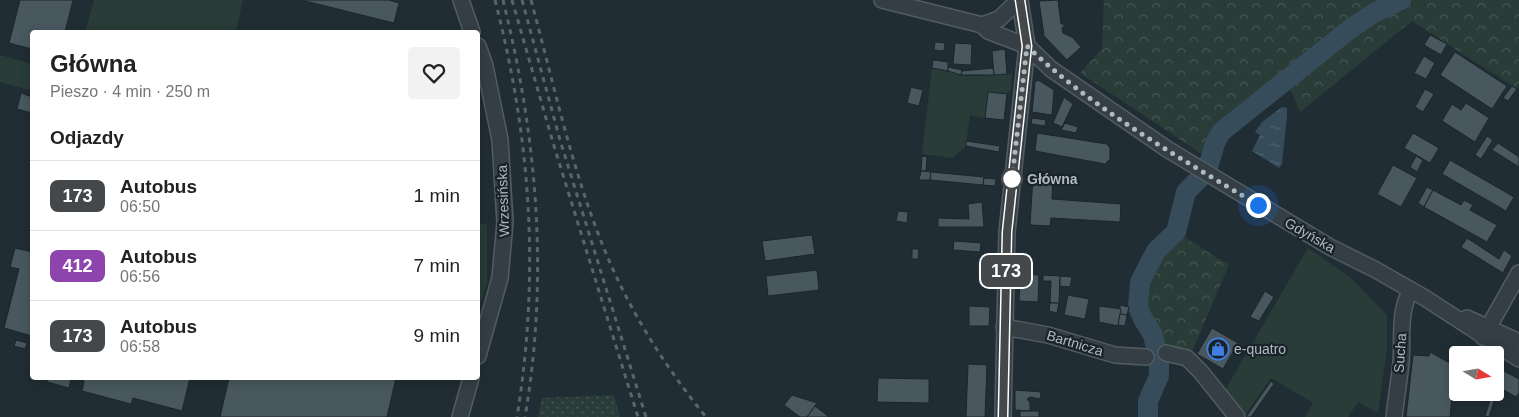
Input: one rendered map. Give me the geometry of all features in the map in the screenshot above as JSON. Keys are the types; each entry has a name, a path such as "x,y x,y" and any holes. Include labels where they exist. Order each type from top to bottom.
{"street":[{"path":"461,0 471,30"},
{"path":"882,0 982,25 988,31 1027,46"},
{"path":"982,25 999,19 1020,0"},
{"path":"1003,417 1007,232 1027,46 1020,0"},
{"path":"999,19 1016,27 1027,46"},
{"name":"Gdyńska","path":"1027,46 1067,80 1195,167 1330,247 1376,270 1486,333 1519,360"},
{"name":"Wrzesińska","path":"480,52 485,66 500,140 505,222 500,278 480,349"},
{"path":"1486,333 1519,273"},
{"name":"Sucha","path":"1394,417 1401,364 1402,315 1411,290"},
{"name":"Bartnicza","path":"1004,327 1048,335 1115,355 1146,357"},
{"name":"Gdyńska","path":"1486,333 1519,342"},
{"path":"1166,353 1186,358 1201,372 1237,417"},
{"path":"460,417 470,380"}],"green space":[{"path":"94,0 243,0 236,30 86,30"},
{"path":"1104,0 1519,0 1519,85 1517,89 1412,21 1300,112 1290,89 1202,154 1080,73 1102,49"},
{"path":"0,55 30,63 30,90 0,82"},
{"path":"932,68 967,76 1012,74 1011,89 1007,94 988,92 985,118 970,115 966,146 952,158 922,154"},
{"path":"480,223 487,225 487,282 480,305"},
{"path":"1178,233 1229,265 1191,354 1160,346 1146,318 1144,305 1153,266 1161,252"},
{"path":"1308,248 1350,277 1387,315 1387,349 1378,413 1358,402 1348,417 1305,417 1313,403 1271,378 1244,417 1221,397"},
{"path":"614,395 620,417 538,417 542,398"}],"water":[{"path":"1282,107 1287,108 1287,115 1282,164 1279,168 1252,151 1260,135 1255,132 1262,122"}],"building":[{"path":"20,0 73,0 66,30 30,30 30,48 9,43"},
{"path":"301,0 389,0 399,3 394,23"},
{"path":"1058,0 1061,24 1064,24 1062,28 1063,33 1072,37 1081,47 1067,60 1044,36 1039,1"},
{"path":"1430,35 1447,44 1441,55 1424,45"},
{"path":"935,42 945,43 944,51 934,50"},
{"path":"955,43 972,44 971,65 953,64"},
{"path":"1005,49 1007,74 994,75 992,51"},
{"path":"1455,52 1507,86 1492,109 1440,75"},
{"path":"1424,56 1435,63 1426,79 1414,73"},
{"path":"933,60 948,62 948,71 932,68"},
{"path":"948,67 962,70 961,75 948,71"},
{"path":"993,68 994,75 961,75 962,71"},
{"path":"1038,80 1054,90 1052,115 1032,112 1035,82"},
{"path":"1512,86 1517,89 1508,101 1503,98"},
{"path":"911,87 923,90 919,106 907,103"},
{"path":"1425,89 1434,94 1423,112 1415,107"},
{"path":"988,92 1007,94 1004,120 985,118"},
{"path":"21,93 30,96 30,112 17,109"},
{"path":"1064,97 1073,104 1062,127 1053,123"},
{"path":"1466,103 1489,118 1475,142 1442,121 1452,104 1461,110"},
{"path":"1032,118 1046,120 1045,126 1031,124"},
{"path":"1065,123 1078,127 1076,133 1061,130"},
{"path":"1037,133 1107,144 1110,148 1110,159 1105,164 1035,151"},
{"path":"1413,133 1439,148 1430,163 1404,148"},
{"path":"1487,136 1493,140 1481,159 1475,155"},
{"path":"966,141 1000,146 999,152 966,146"},
{"path":"1498,143 1519,157 1519,167 1492,150"},
{"path":"922,156 927,157 926,171 921,171"},
{"path":"1416,156 1423,160 1417,172 1410,167"},
{"path":"1450,160 1514,197 1506,211 1442,174"},
{"path":"1393,165 1417,178 1401,207 1377,194"},
{"path":"921,171 931,172 930,180 919,180"},
{"path":"931,172 984,177 983,185 930,180"},
{"path":"1033,177 1053,178 1052,199 1121,204 1120,222 1051,218 1050,226 1030,225"},
{"path":"984,178 996,179 995,186 983,185"},
{"path":"1427,187 1433,190 1424,207 1418,203"},
{"path":"1433,190 1461,205 1464,200 1473,205 1470,210 1497,225 1487,242 1424,207"},
{"path":"982,202 984,227 938,227 938,218 969,219 968,204"},
{"path":"898,211 908,212 907,223 896,221"},
{"path":"812,235 815,254 765,261 762,241"},
{"path":"1467,238 1499,259 1504,250 1512,256 1503,273 1461,247"},
{"path":"954,241 981,243 980,252 953,250"},
{"path":"15,248 30,252 30,335 4,328 19,269 10,267"},
{"path":"912,249 919,249 918,259 912,259"},
{"path":"817,270 819,290 768,296 766,276"},
{"path":"1020,274 1039,275 1038,302 1019,301"},
{"path":"1043,275 1060,276 1059,303 1050,303 1051,281 1043,281"},
{"path":"1060,276 1072,277 1070,287 1060,286"},
{"path":"1265,291 1274,297 1259,321 1250,317"},
{"path":"1068,295 1089,299 1085,319 1064,315"},
{"path":"1050,303 1059,303 1057,313 1049,311"},
{"path":"1120,305 1129,307 1127,315 1120,314"},
{"path":"969,306 990,307 989,326 969,326"},
{"path":"1099,306 1121,309 1118,326 1099,322"},
{"path":"1120,314 1127,315 1125,326 1118,325"},
{"name":"e-quatro","path":"1212,328 1238,343 1223,369 1197,354"},
{"path":"16,340 27,343 25,349 14,346"},
{"path":"1430,352 1449,363 1449,401 1452,401 1450,417 1406,417 1413,355 1429,356"},
{"path":"968,364 987,365 985,417 966,417"},
{"path":"1504,371 1519,379 1519,393 1516,397 1504,390"},
{"path":"878,378 929,379 929,403 877,402"},
{"path":"48,380 71,380 69,388 47,382"},
{"path":"80,380 190,380 182,411 133,398 131,404 82,391 84,381"},
{"path":"229,380 396,380 387,417 220,417"},
{"path":"1271,381 1274,384 1251,417 1246,417"},
{"path":"1015,390 1041,392 1040,399 1030,397 1027,399 1030,403 1030,411 1015,410"},
{"path":"792,395 817,403 807,417 800,417 784,405"},
{"path":"1490,401 1494,401 1489,417 1485,416"},
{"path":"815,406 829,417 807,417"},
{"path":"1020,411 1039,411 1039,417 1020,417"}],"waterway":[{"name":"Główna","path":"1148,417 1148,401 1159,376 1159,361 1153,335 1138,307 1140,282 1156,251 1176,232 1186,192 1207,171 1215,143 1221,132 1350,29 1374,13 1401,0"}],"railway":[{"path":"495,0 517,104 528,207 530,259 528,311 517,417"},
{"path":"503,0 524,104 536,207 538,259 536,312 525,417"},
{"path":"512,0 554,146 638,417"},
{"path":"522,0 560,140 646,417"},
{"path":"531,0 578,175 602,243 625,295 646,332 668,367 706,417"}],"bus line":[{"name":"173","path":"1003,417 1007,232 1027,46 1020,0"}],"place":[{"name":"Główna","path":"1012,179"},
{"name":"e-quatro","path":"1218,349"}],"route":[{"path":"1012,179 1027,46 1051,69 1099,103 1166,149 1258,205"}]}
